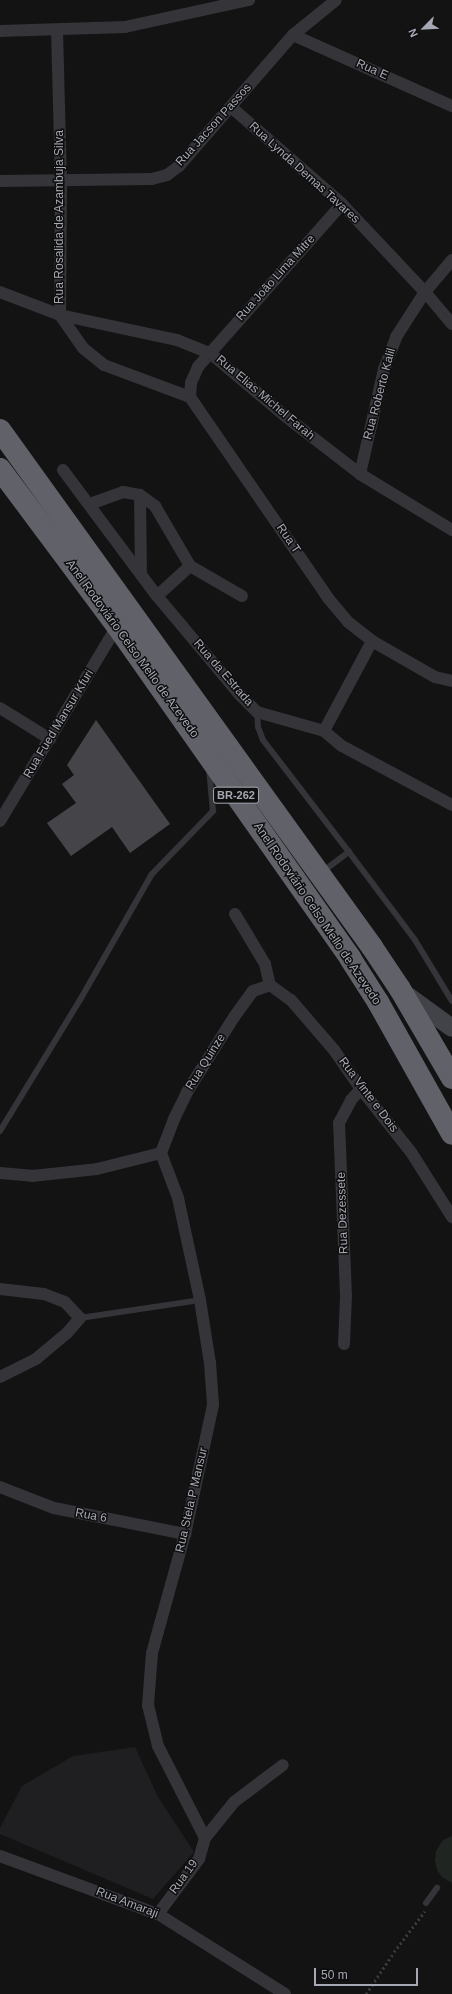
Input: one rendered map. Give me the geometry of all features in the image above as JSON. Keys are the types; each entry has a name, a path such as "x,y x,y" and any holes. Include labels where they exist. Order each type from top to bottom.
{"highway":[{"name":"Anel Rodoviário Celso Mello de Azevedo","path":"0,430 372,947 400,989 452,1078"},
{"name":"Anel Rodoviário Celso Mello de Azevedo","path":"0,469 117,626 350,958 378,1002 452,1134"}],"main road":[{"name":"Anel Rodoviário Celso Mello de Azevedo","path":"400,989 452,1028"}],"street":[{"path":"0,31 125,27 249,0"},
{"name":"Rua Jacson Passos","path":"0,181 152,179 167,175 179,166 293,35 336,0"},
{"name":"Rua Rosalida de Azambuja Silva","path":"57,30 61,180 60,315 83,348 104,365 190,397"},
{"name":"Rua E","path":"293,35 452,106"},
{"name":"Rua Lynda Demas Tavares","path":"231,107 342,204 425,292 452,324"},
{"name":"Rua João Lima Mitre","path":"210,352 342,204"},
{"name":"Rua Roberto Kalil","path":"360,474 384,369 396,337 425,292 452,260"},
{"name":"Rua Elias Michel Farah","path":"0,292 60,315 177,340 210,352 285,416 360,474 452,530"},
{"path":"190,397 190,383 198,367 210,352"},
{"name":"Rua T","path":"190,397 328,598 348,622 372,641 435,677 452,681"},
{"name":"Rua da Estrada","path":"63,470 90,504 157,596 240,695 257,712 324,731 342,746 452,805"},
{"path":"90,504 123,492 140,495 155,506 190,566 242,596"},
{"path":"140,495 141,574"},
{"path":"157,596 190,566"},
{"name":"Rua Fued Mansur Kfuri","path":"0,821 117,626"},
{"path":"324,731 372,641"},
{"path":"0,708 50,739"},
{"path":"236,914 265,964 270,985"},
{"name":"Rua Vinte e Dois","path":"270,985 291,1000 334,1050 361,1089 411,1152 452,1217"},
{"name":"Rua Quinze","path":"161,1152 187,1092 234,1017 253,991 270,985"},
{"name":"Rua Dezessete","path":"344,1344 346,1296 340,1123 351,1100 361,1089"},
{"path":"0,1173 32,1176 97,1169 161,1152"},
{"name":"Rua Stela P Mansur","path":"161,1152 178,1198 200,1300 210,1364 213,1405 186,1534 152,1653 148,1705 158,1746 205,1838"},
{"path":"0,1289 44,1294 65,1302 80,1318 67,1333 36,1359 0,1377"},
{"name":"Rua 6","path":"0,1487 54,1508 186,1534"},
{"path":"205,1838 234,1802 283,1765"},
{"name":"Rua 19","path":"158,1914 198,1859 205,1838"},
{"name":"Rua Amaraji","path":"0,1856 158,1914 285,1994"}],"lane":[{"path":"257,712 258,728 263,740 350,852 415,940 452,1000"},
{"path":"0,1131 80,1000 152,874 213,811 208,754"},
{"path":"320,874 350,852"},
{"path":"80,1318 200,1300"},
{"path":"428,1904 437,1888"}],"path":[{"path":"366,1994 428,1904"}],"shaded area":[{"path":"135,1747 158,1797 194,1852 153,1899 0,1834 0,1828 22,1786 73,1756"},
{"path":"452,1836 452,1883 442,1877 437,1870 435,1860 436,1851 443,1840"}],"building":[{"path":"96,720 170,824 130,853 112,827 71,856 47,823 76,803 62,784 74,775 67,765"}]}
